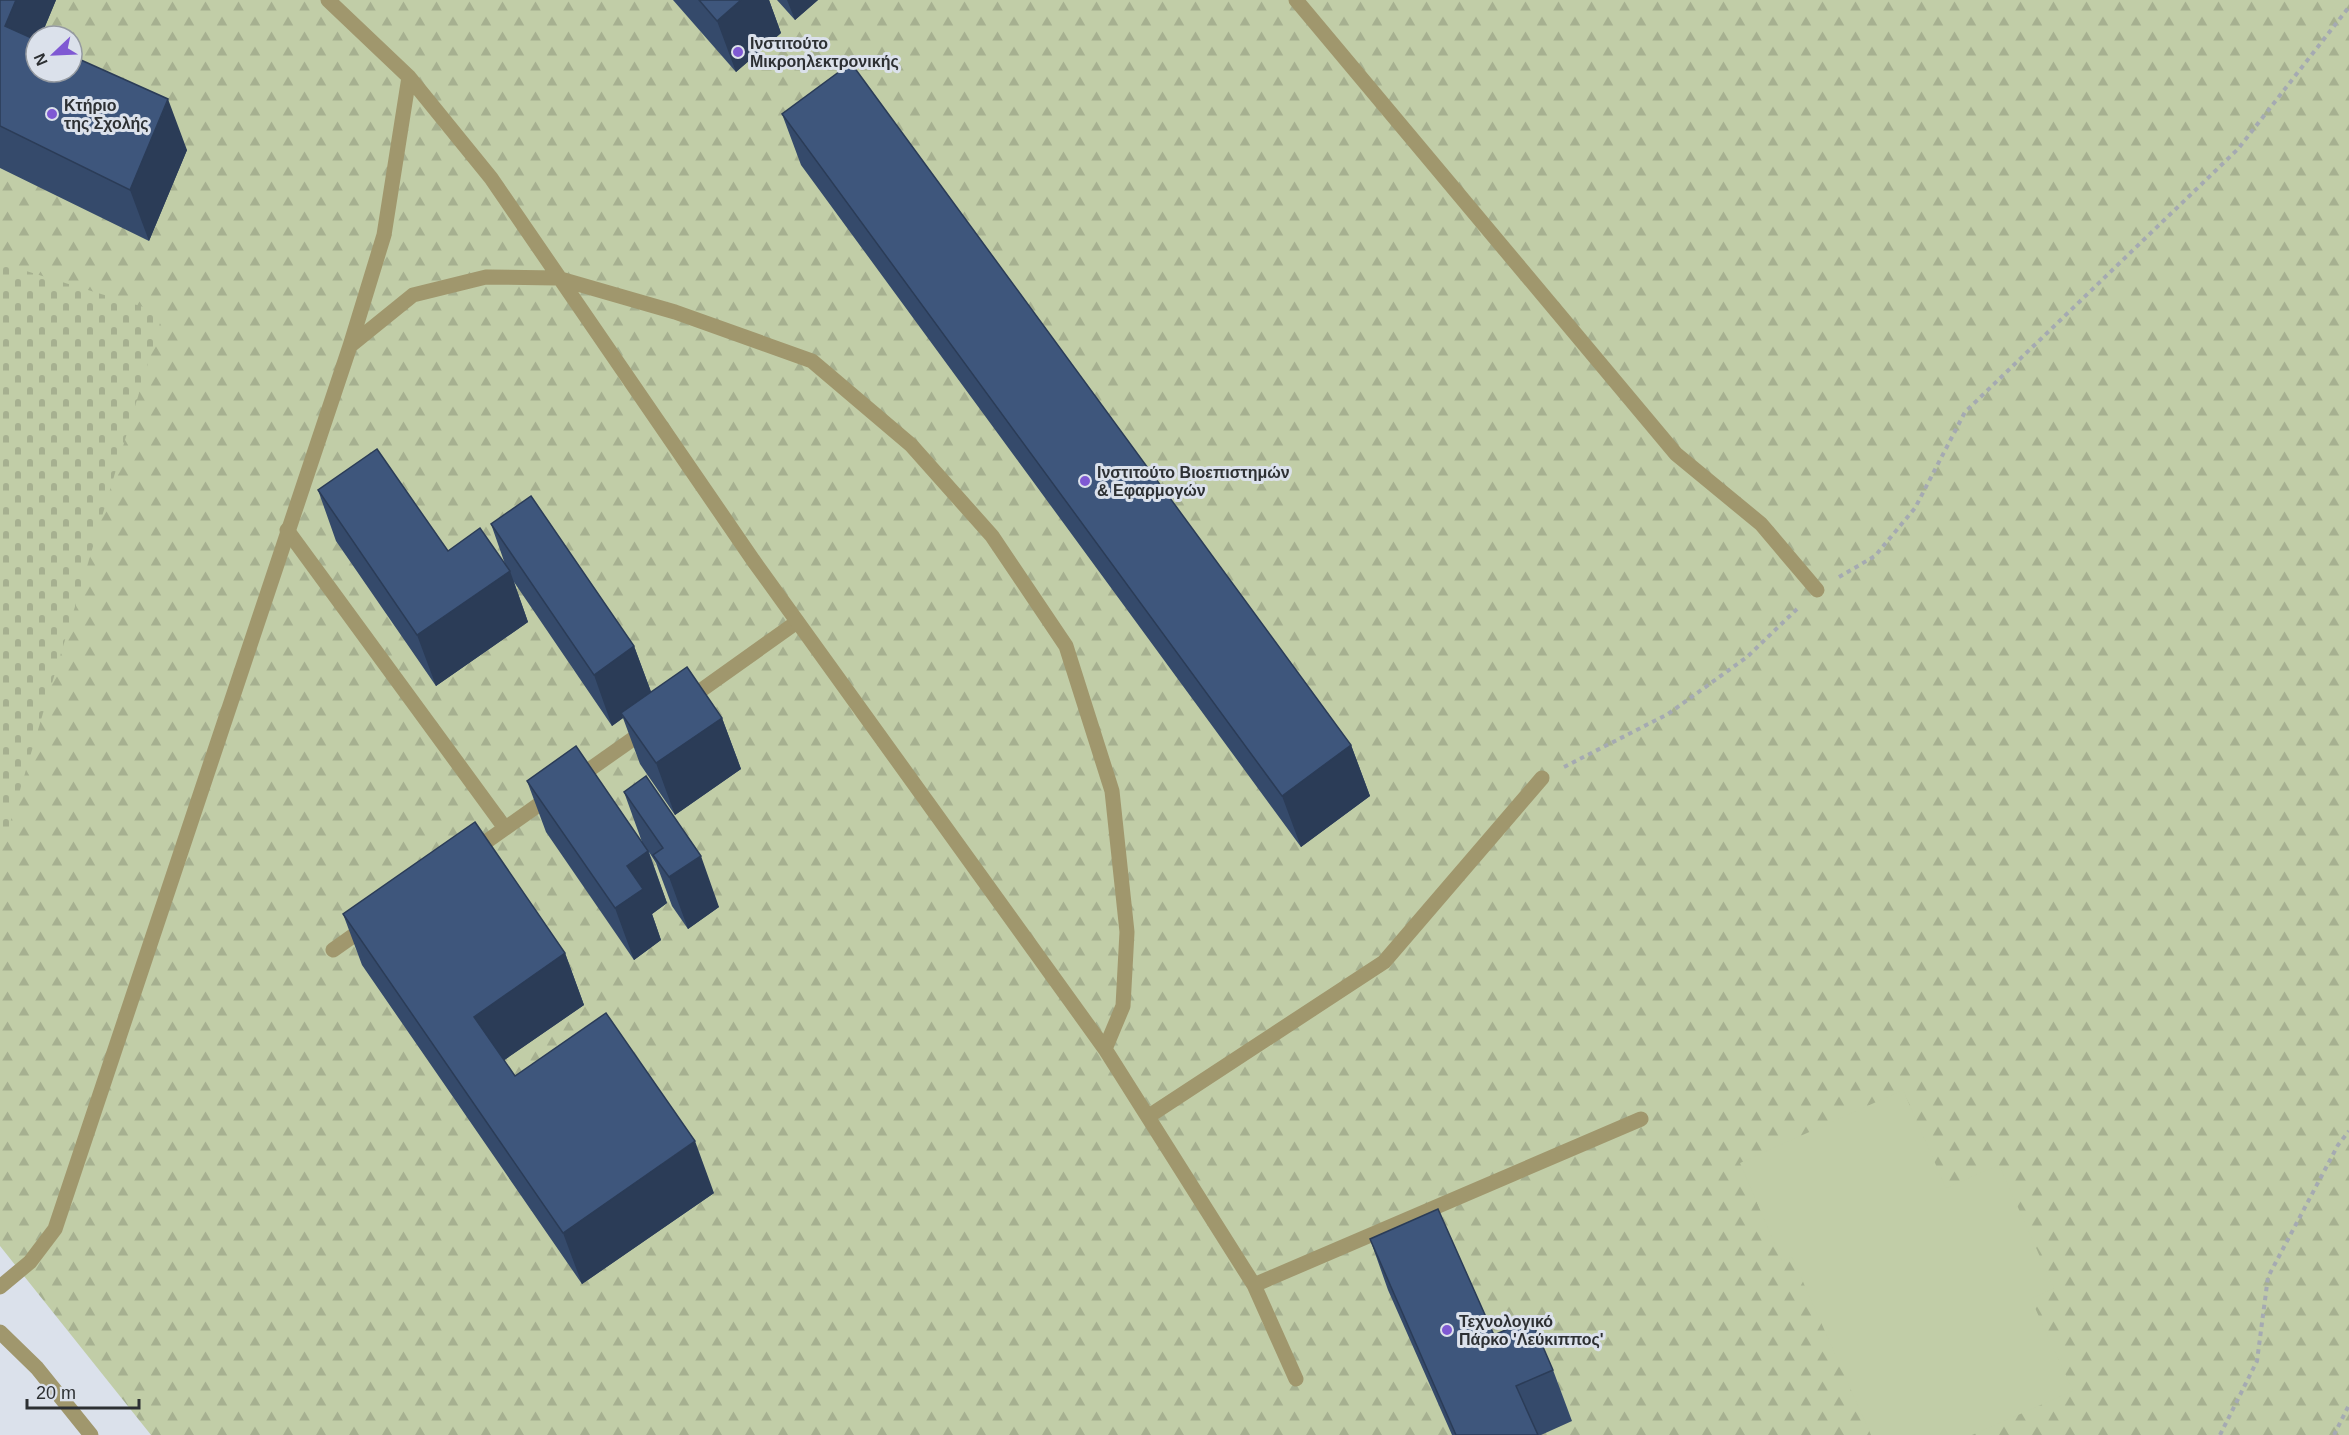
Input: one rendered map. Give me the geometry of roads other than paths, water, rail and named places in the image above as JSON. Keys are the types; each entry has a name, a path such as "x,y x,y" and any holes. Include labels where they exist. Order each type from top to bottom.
{"street":[{"path":"328,0 409,77 491,178 557,278 797,622 1105,1049 1254,1286 1296,1379"},
{"path":"1296,0 1676,454 1761,524 1817,590"},
{"path":"0,1287 30,1262 55,1229 350,346 384,235 409,77"},
{"path":"350,346 413,295 486,277 557,278 675,312 812,361 911,445 992,536 1066,646 1112,791 1127,932 1123,1006 1105,1049"},
{"path":"287,530 506,828"},
{"path":"458,862 797,622"},
{"path":"1149,1116 1384,962 1542,778"},
{"path":"333,950 381,916"},
{"path":"1254,1286 1641,1119"},
{"path":"0,1332 38,1368 91,1435"}],"place":[{"name":"Ινστιτούτο Μικροηλεκτρονικής","path":"738,52"},
{"name":"Κτήριο της Σχολής","path":"52,114"},
{"name":"Ινστιτούτο Βιοεπιστημών & Εφαρμογών","path":"1085,481"},
{"name":"Τεχνολογικό Πάρκο 'Λεύκιππος'","path":"1447,1330"}]}
